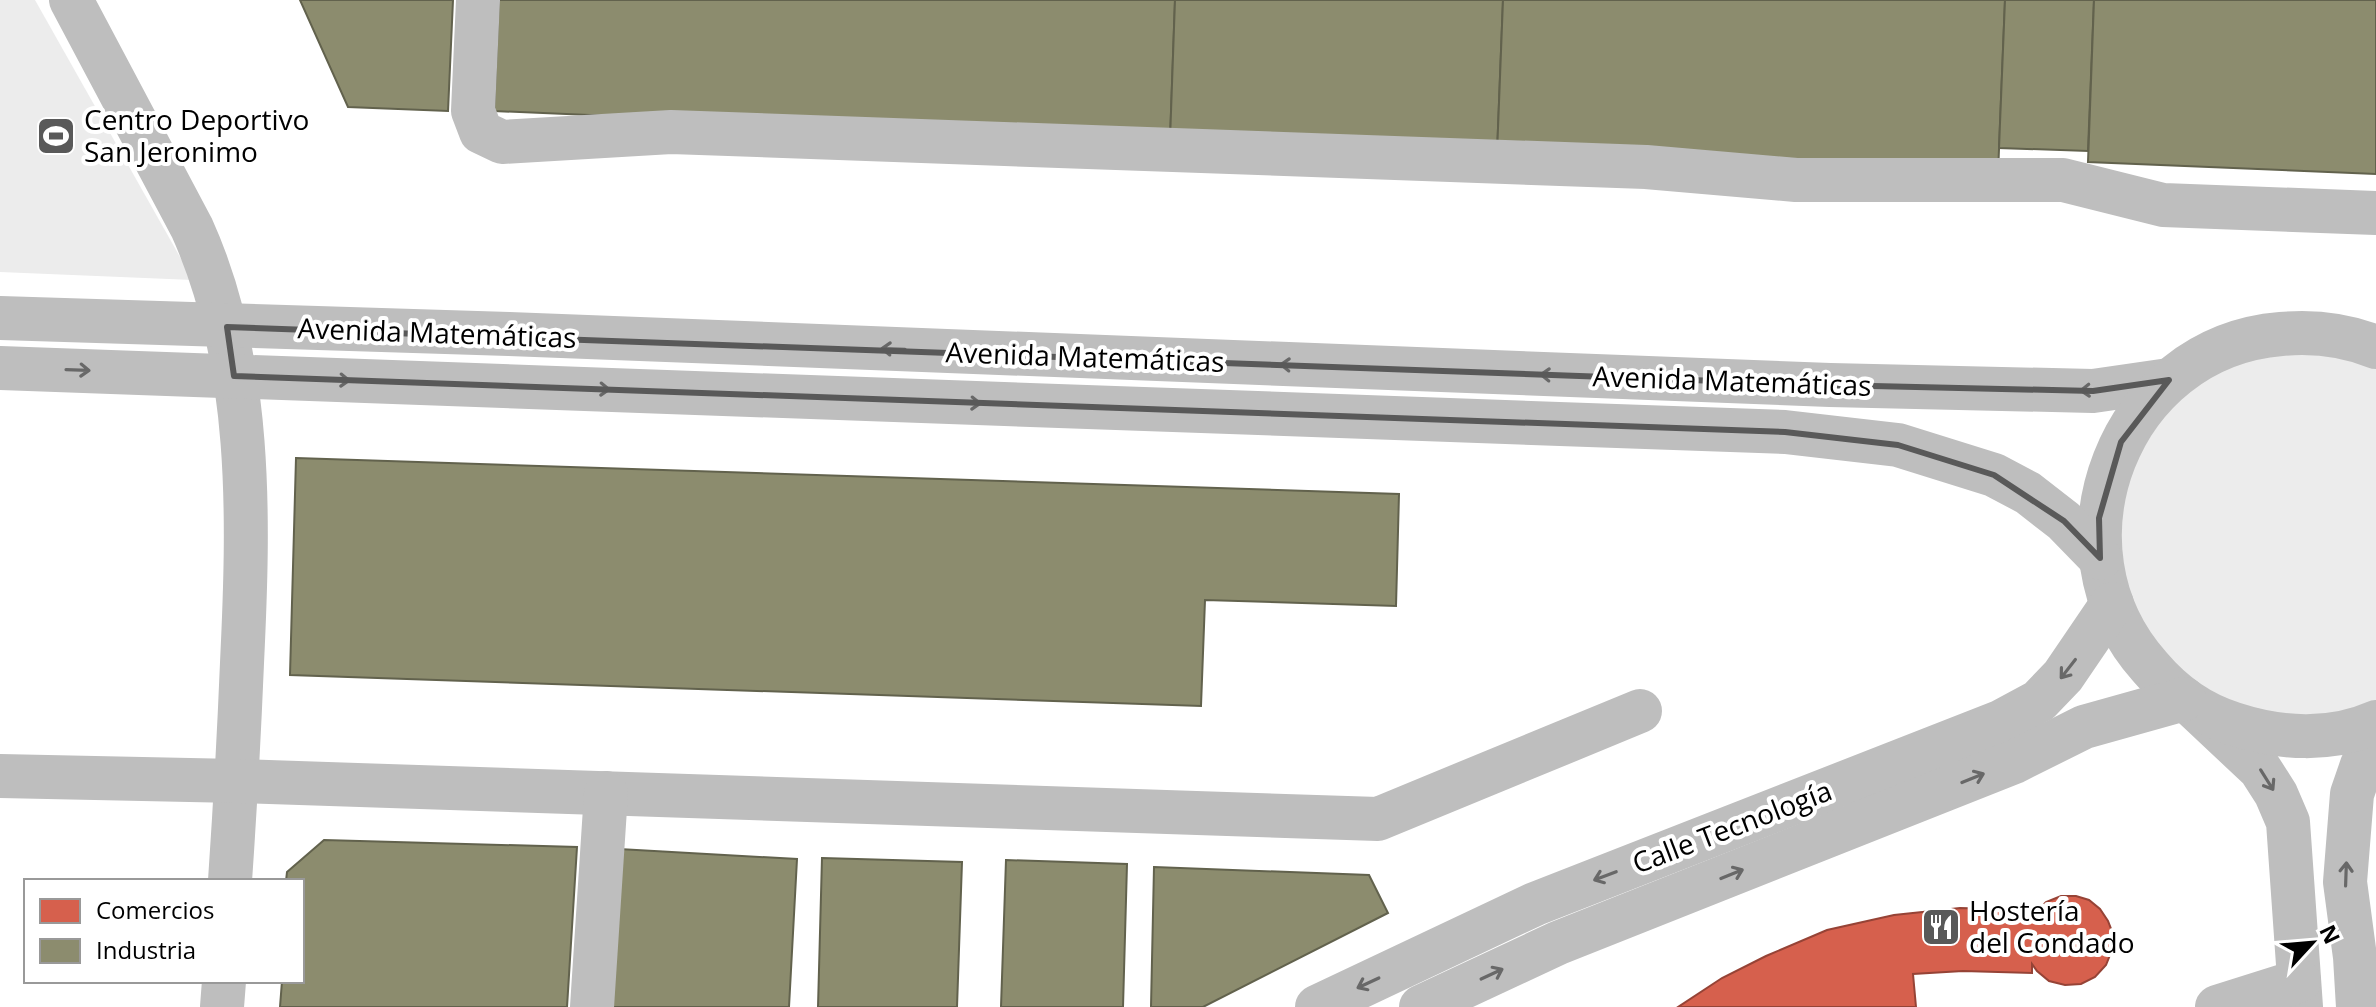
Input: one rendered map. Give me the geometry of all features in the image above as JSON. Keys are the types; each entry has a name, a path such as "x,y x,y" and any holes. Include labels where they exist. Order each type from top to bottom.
{"main road":[{"path":"71,0 192,228 227,327 241,427 246,571 230,879"},
{"path":"478,0 473,111 481,132 502,142 671,132 1646,167 1796,180 2063,180 2163,205 2376,213"},
{"name":"Avenida Matemáticas","path":"0,318 509,334 1830,385 2093,391 2169,380"},
{"path":"2217,1007 2300,994 2288,822 2276,794 2260,769 2161,680 2124,632 2112,604 2100,558 2099,518 2106,479 2121,442 2142,409 2169,380 2199,360 2231,345 2266,335 2302,332 2338,335 2376,347"},
{"name":"Avenida Matemáticas","path":"0,368 1785,432 1898,445 1994,475 2040,502 2064,521 2100,558"},
{"name":"Calle Tecnología","path":"1317,1007 1535,904 2000,722 2039,701 2063,676 2112,604"},
{"path":"2188,702 2225,722 2259,732 2296,737 2332,735 2376,722"},
{"name":"Calle Tecnología","path":"1421,1007 1558,943 2014,762 2084,727 2188,702"},
{"path":"0,776 1378,819 1640,711"},
{"path":"2358,1007 2366,956 2345,882 2352,794 2362,765 2376,745"},
{"path":"592,1007 606,793"},
{"path":"222,1007 224,983"}],"highlighted area":[{"path":"227,327 1830,385 2093,391 2169,380 2121,442 2099,518 2100,558 2064,521 1994,475 1898,445 1785,432 234,376"}],"shaded area":[{"name":"Centro Deportivo San Jeronimo","path":"0,0 35,0 193,280 0,272"},
{"path":"2376,347 2376,722 2332,735 2161,680 2099,518 2199,360"}],"building: Comercios":[{"path":"2061,896 2089,900 2100,909 2113,934 2112,950 2106,965 2095,977 2081,984 2065,985 2049,981 2032,964 2032,973 1963,971 1913,974 1916,1007 1678,1007 1722,978 1827,930 1894,915 1960,908 2031,910 2031,917 2046,902"}],"building: Industria":[{"path":"300,0 453,0 448,111 348,107"},
{"path":"499,0 1175,0 1170,140 494,111"},
{"path":"1175,0 1503,0 1497,154 1170,140"},
{"path":"1503,0 2005,0 1998,174 1497,154"},
{"path":"2005,0 2094,0 2088,151 1999,148"},
{"path":"2094,0 2376,0 2376,174 2088,162"},
{"path":"296,458 1399,494 1396,606 1205,600 1201,706 290,675"},
{"path":"324,840 577,847 567,1007 280,1007 282,983 304,983 304,879 286,879 287,872"},
{"path":"619,849 797,859 789,1007 611,1007"},
{"path":"822,858 962,862 957,1007 818,1007"},
{"path":"1006,860 1127,864 1123,1007 1001,1007"},
{"path":"1154,867 1369,875 1388,913 1203,1007 1151,1007"}],"place":[{"name":"Centro Deportivo San Jeronimo","path":"56,136"},
{"name":"Hostería del Condado","path":"1941,927"}]}
